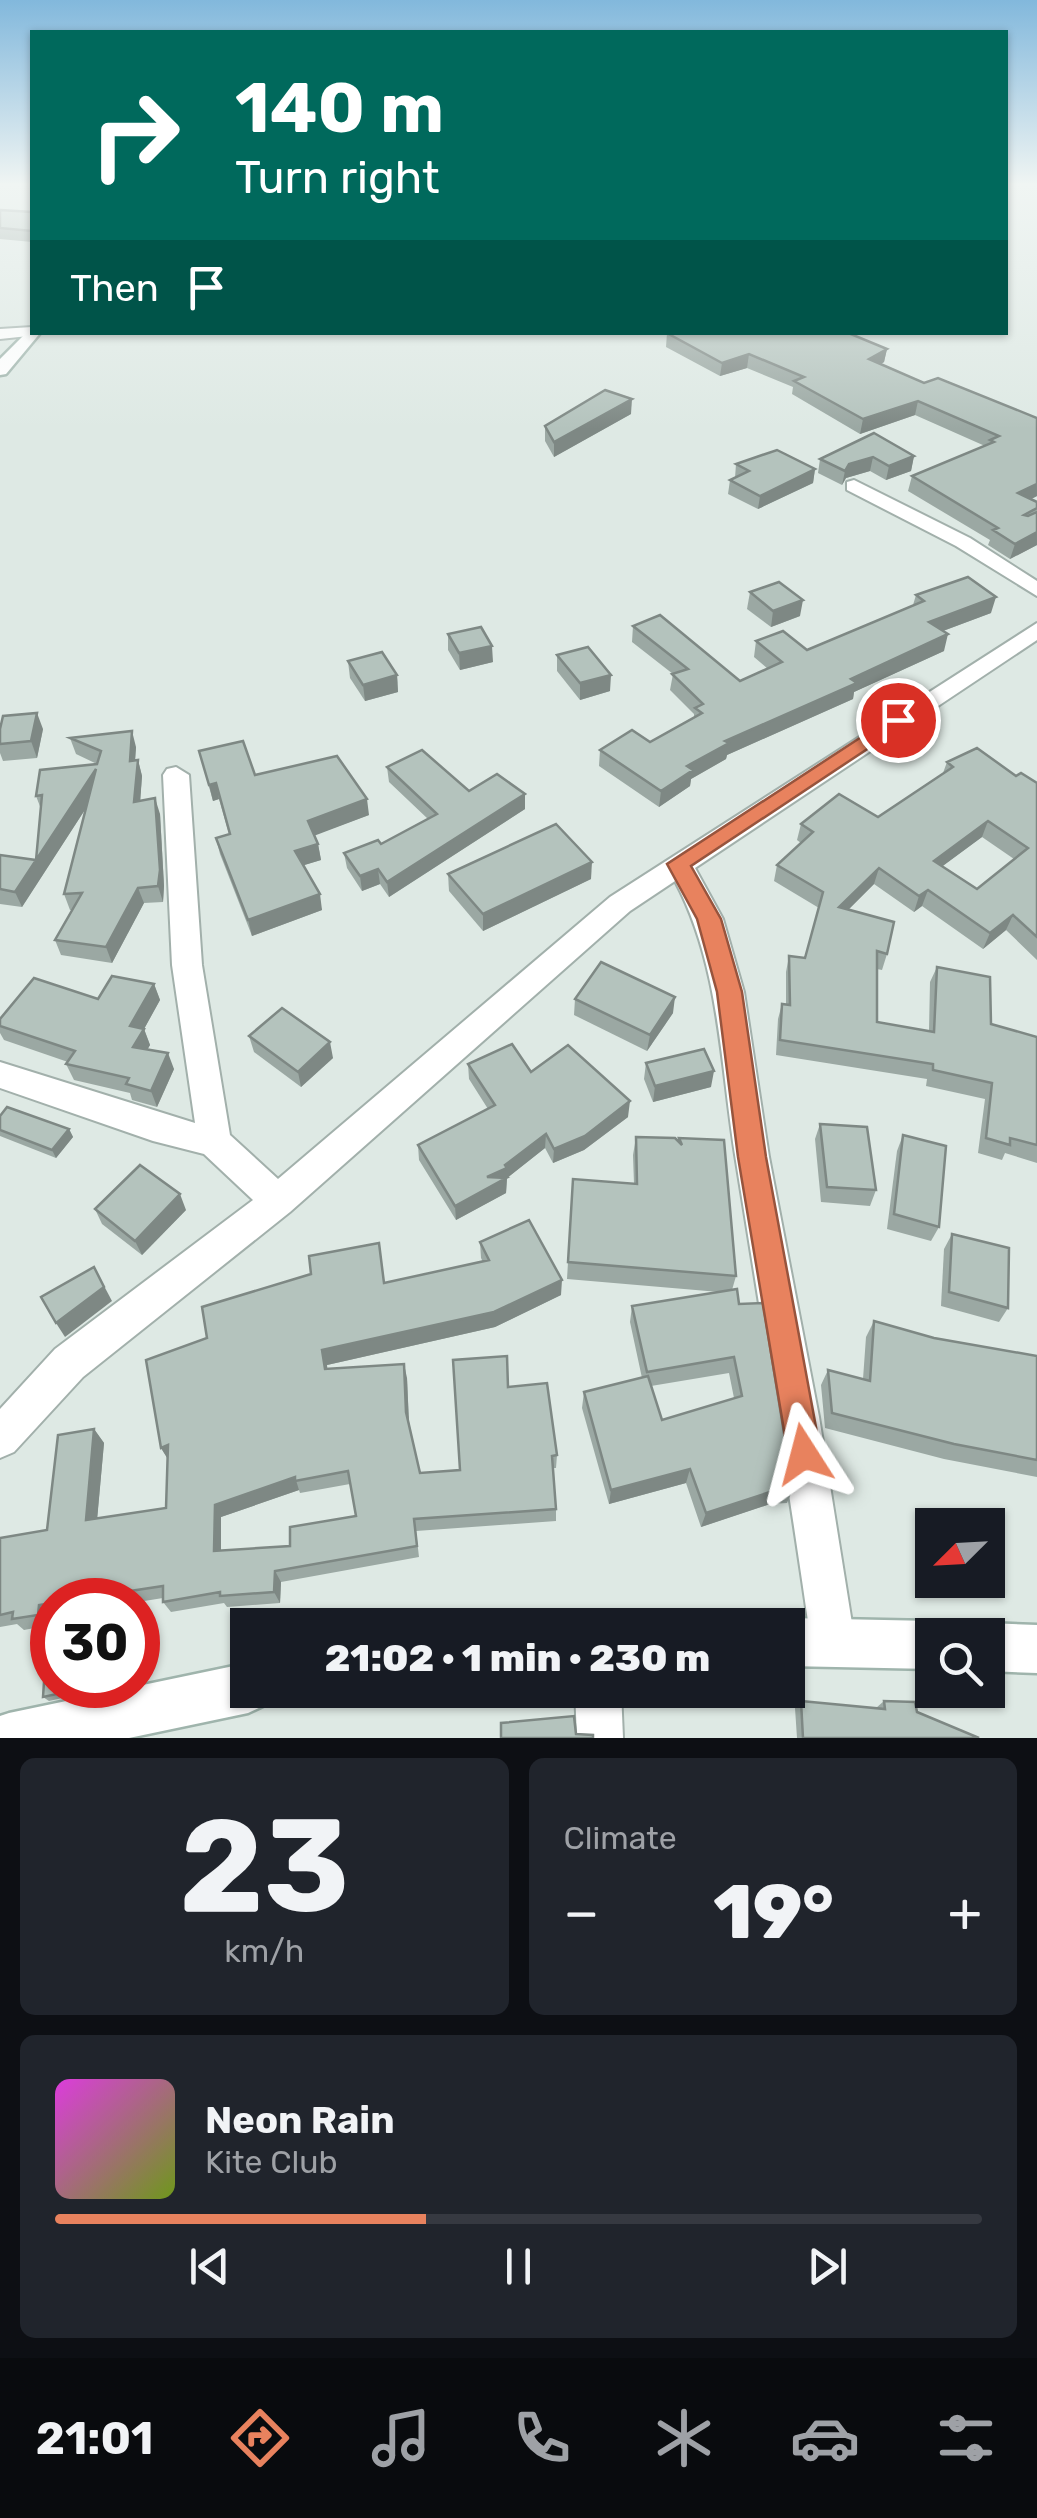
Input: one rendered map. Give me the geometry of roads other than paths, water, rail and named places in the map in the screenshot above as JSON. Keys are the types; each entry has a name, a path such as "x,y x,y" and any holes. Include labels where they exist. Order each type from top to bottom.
{"main road":[{"path":"0,370 30,335"},
{"path":"810,1642 915,1645"},
{"path":"1005,1647 1037,1648"},
{"path":"9,1738 230,1692"}],"street":[{"path":"0,334 30,332"},
{"path":"854,486 963,542 1037,590"},
{"path":"0,1438 69,1362 278,1202 620,904 1037,630"},
{"path":"176,774 187,965 214,1142"},
{"path":"678,864 709,919 729,992 752,1157 799,1417 810,1642"},
{"path":"0,1075 154,1127 214,1142 278,1202"},
{"path":"599,1708 600,1738"}]}
